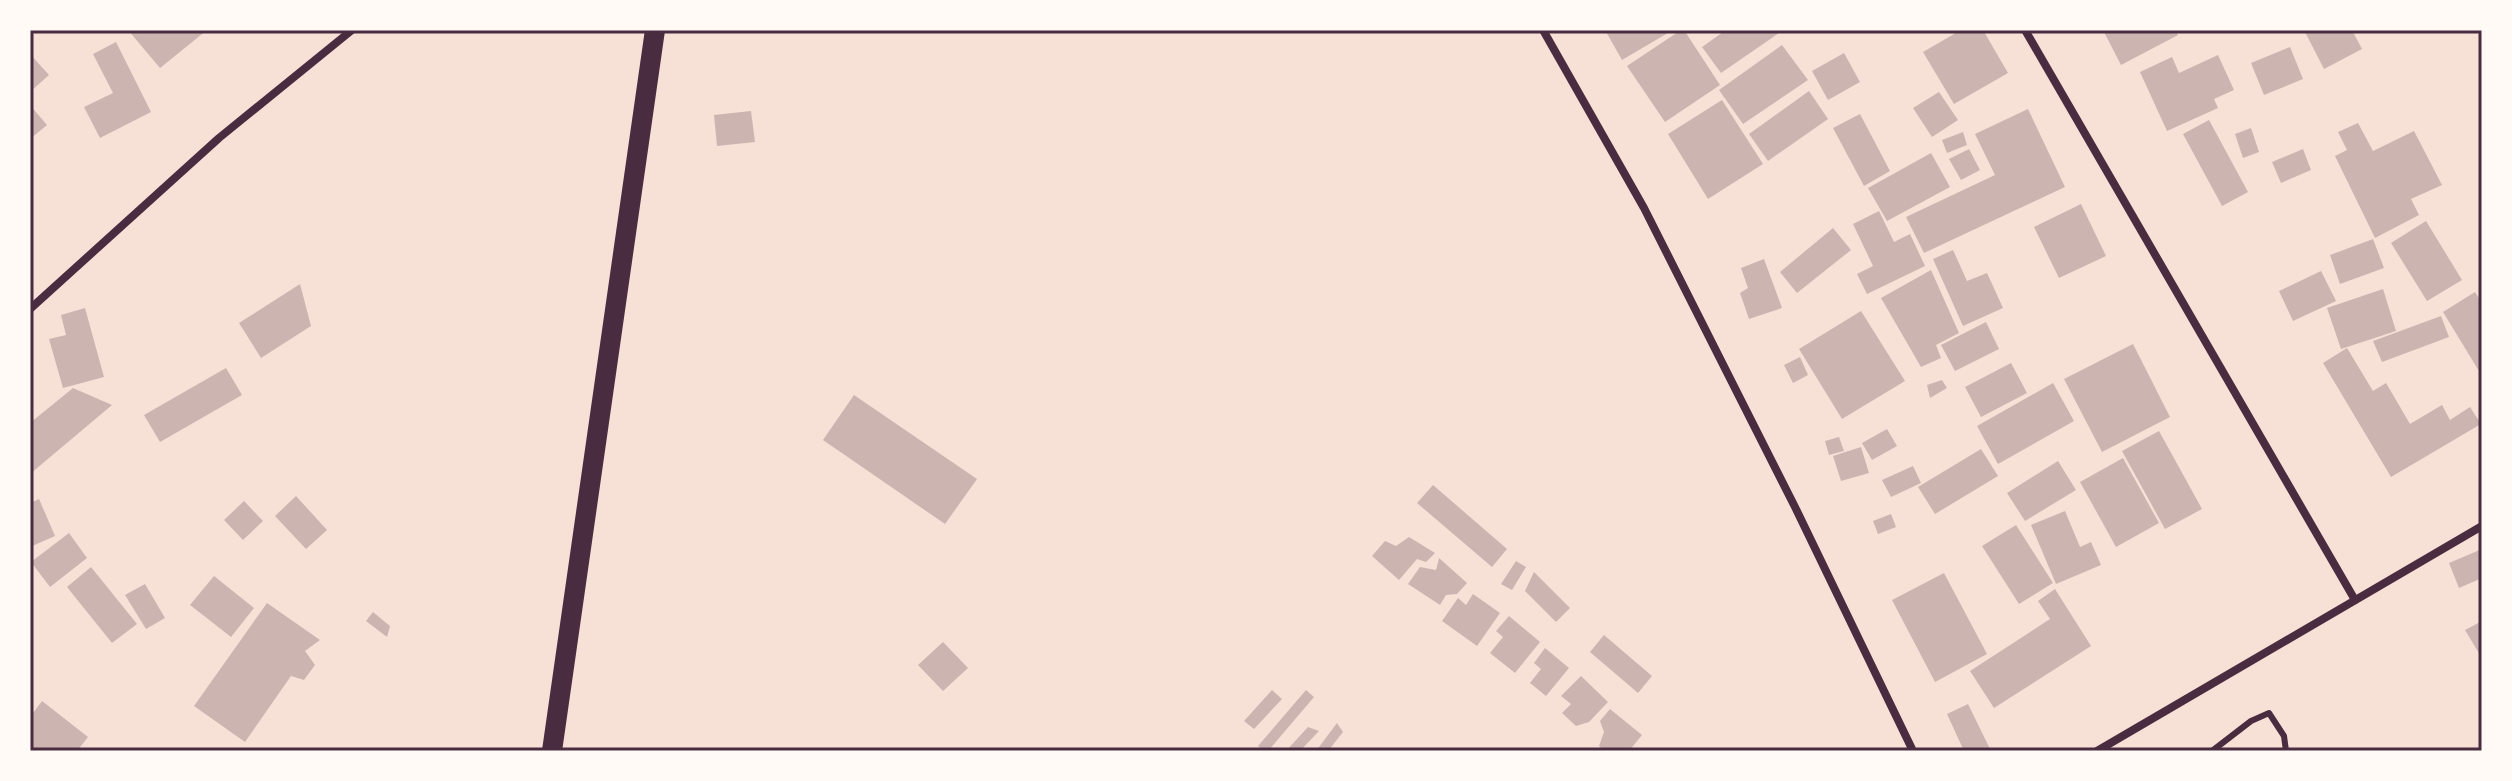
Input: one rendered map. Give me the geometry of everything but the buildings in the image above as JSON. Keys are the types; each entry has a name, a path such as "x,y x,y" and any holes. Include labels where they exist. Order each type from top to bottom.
{"main road":[{"path":"552,751 655,30"}],"street":[{"path":"30,309 219,138 352,30"},
{"path":"1543,30 1644,208 1795,507 1913,751"},
{"path":"2025,30 2355,600"},
{"path":"2097,751 2482,526"}],"lane":[{"path":"2212,751 2251,721 2269,713 2284,736 2286,751"}]}
